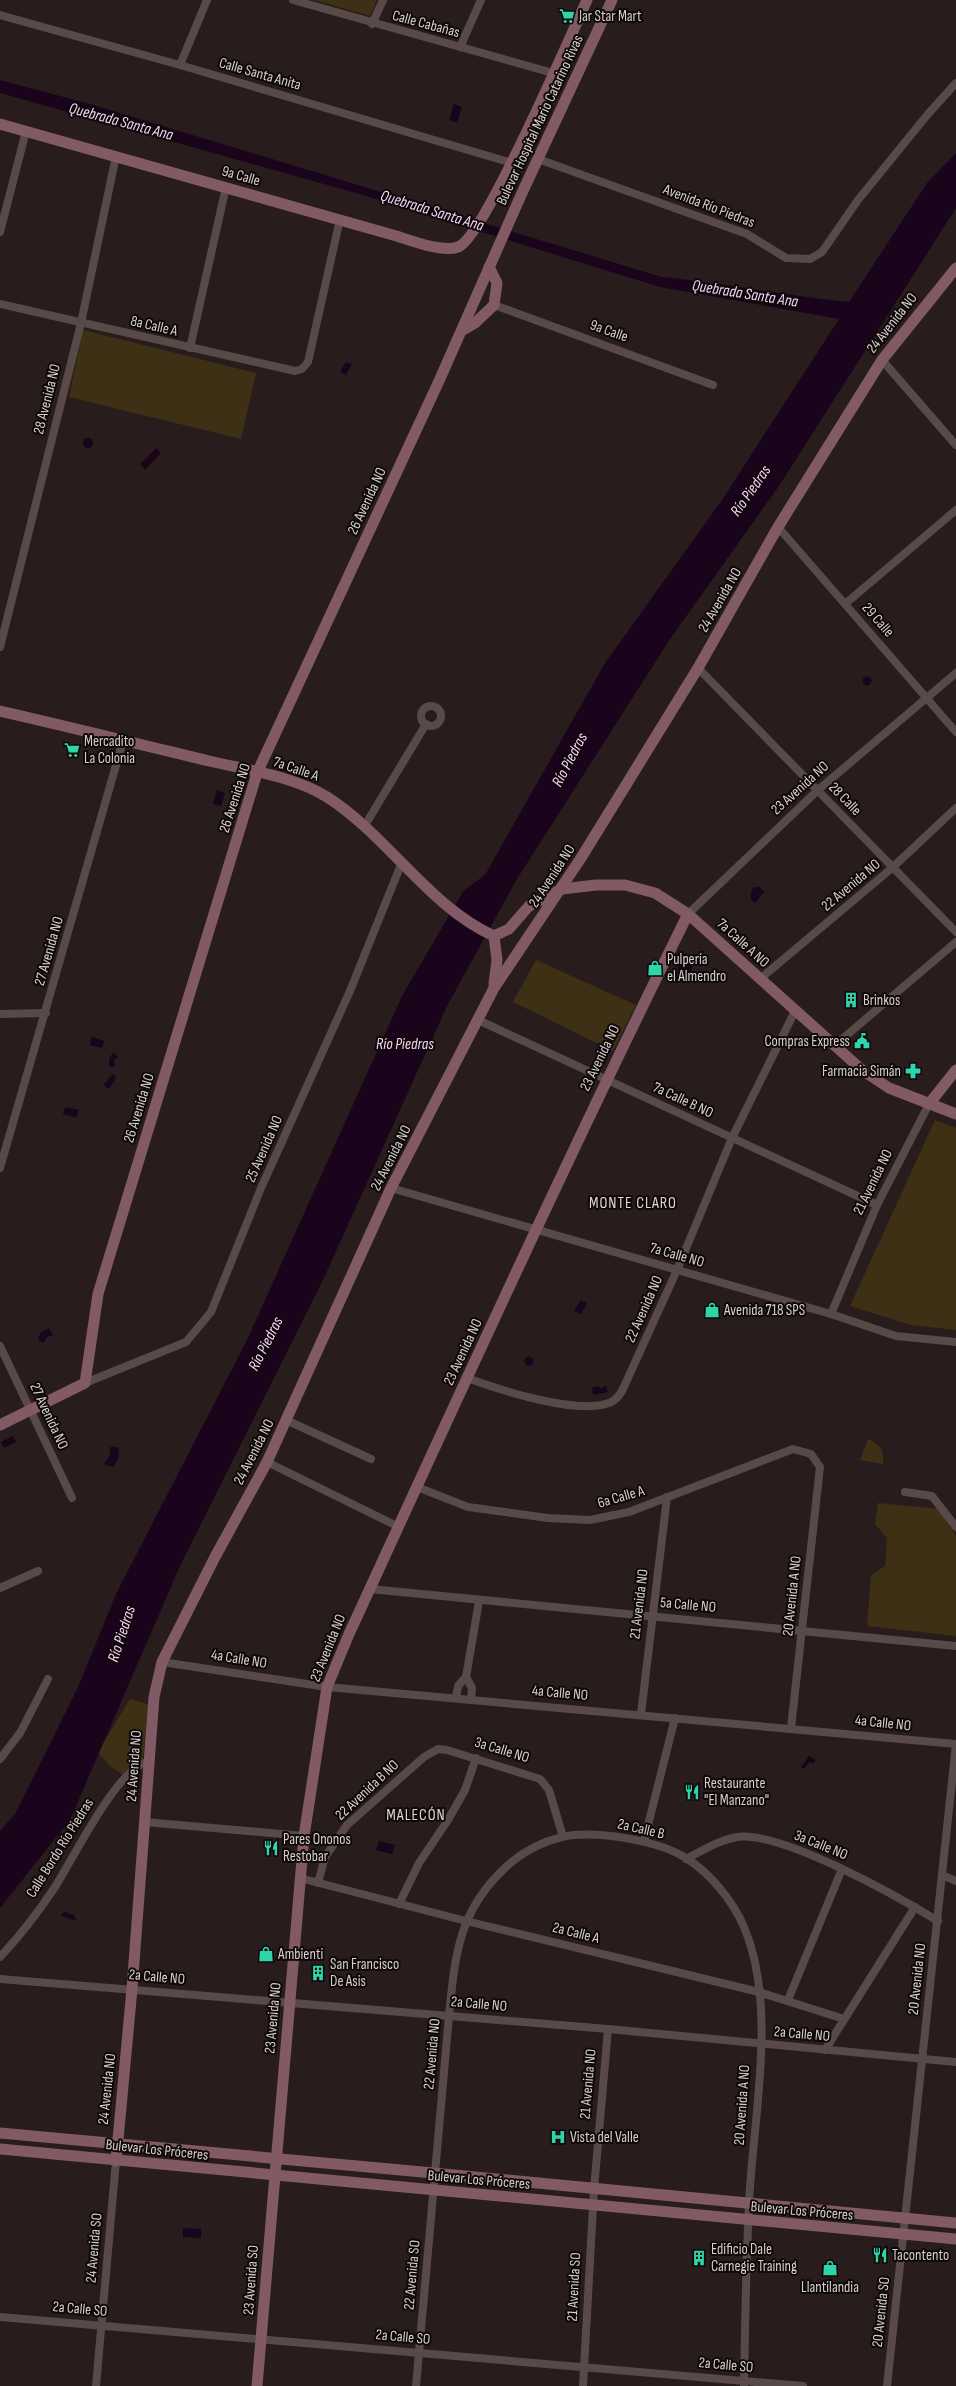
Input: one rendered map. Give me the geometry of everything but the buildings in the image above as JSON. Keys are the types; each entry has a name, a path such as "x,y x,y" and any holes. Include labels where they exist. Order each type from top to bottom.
{"street":[{"path":"180,64 207,0"},
{"name":"Calle Cabañas","path":"293,0 372,24 553,73"},
{"path":"372,24 383,0"},
{"path":"460,47 481,0"},
{"name":"Bulevar Hospital Mario Catarino Rivas","path":"471,238 502,184 587,0"},
{"name":"Bulevar Hospital Mario Catarino Rivas","path":"496,252 612,0"},
{"name":"Calle Santa Anita","path":"0,15 180,64 512,163"},
{"name":"Avenida Río Piedras","path":"538,159 747,234 786,258 810,260 822,252 858,200 928,114 956,83"},
{"name":"9a Calle","path":"0,124 446,249 459,247 471,238"},
{"path":"0,232 26,131"},
{"name":"28 Avenida NO","path":"0,647 81,323 116,156"},
{"path":"190,348 226,187"},
{"name":"8a Calle A","path":"0,304 295,372 302,369 308,362 340,219"},
{"name":"26 Avenida NO","path":"85,1383 98,1294 257,773 463,330 496,252"},
{"path":"463,330 475,323 494,305 496,283 489,267"},
{"name":"24 Avenida NO","path":"116,2161 132,1989 154,1697 162,1662 214,1557 267,1462 391,1188 494,988 562,890 698,668 778,527 882,360 955,271"},
{"name":"9a Calle","path":"494,305 713,385"},
{"path":"882,360 956,445"},
{"path":"845,604 956,510"},
{"name":"29 Calle","path":"778,527 956,732"},
{"name":"28 Calle","path":"698,668 956,932"},
{"name":"23 Avenida NO","path":"274,2176 304,1836 327,1687 370,1589 606,1079 688,914 818,790 956,673"},
{"name":"7a Calle A","path":"0,711 257,773 308,787 328,798 364,827 449,907 492,935"},
{"path":"364,827 426,724"},
{"name":"27 Avenida NO","path":"0,1168 46,1013 123,740"},
{"name":"22 Avenida NO","path":"760,979 892,868 956,808"},
{"name":"25 Avenida NO","path":"85,1383 186,1342 210,1312 262,1188 350,992 402,862"},
{"name":"7a Calle A NO","path":"492,935 509,929 529,906 562,890 596,885 625,885 655,893 688,914 862,1070 889,1088 956,1114"},
{"path":"492,935 497,960 494,988"},
{"path":"834,1046 956,942"},
{"name":"22 Avenida NO","path":"467,1378 518,1395 565,1404 596,1406 616,1399 622,1391 677,1270 732,1138 795,1011"},
{"path":"0,1014 46,1013"},
{"name":"7a Calle B NO","path":"478,1020 877,1205"},
{"name":"21 Avenida NO","path":"831,1314 877,1205 929,1104 956,1070"},
{"name":"7a Calle NO","path":"391,1188 536,1228 831,1314 896,1336 956,1342"},
{"name":"27 Avenida NO","path":"0,1346 72,1498"},
{"path":"0,1425 85,1383"},
{"path":"286,1420 371,1459"},
{"name":"6a Calle A","path":"417,1486 468,1507 500,1513 590,1520 629,1512 793,1449 811,1454 820,1467"},
{"path":"267,1462 399,1527"},
{"name":"20 Avenida A NO","path":"791,1728 820,1467"},
{"path":"905,1492 932,1496 956,1527"},
{"name":"21 Avenida NO","path":"641,1714 667,1497"},
{"path":"0,1588 38,1571"},
{"name":"5a Calle NO","path":"370,1589 479,1602 653,1616 956,1646"},
{"path":"456,1698 458,1686 466,1676 479,1602"},
{"name":"4a Calle NO","path":"162,1662 327,1687 641,1714 956,1744"},
{"path":"466,1676 472,1688 471,1700"},
{"path":"0,1759 20,1733 48,1679"},
{"path":"644,1841 675,1718"},
{"name":"20 Avenida NO","path":"905,2218 956,1744"},
{"name":"3a Calle NO","path":"438,1749 456,1752 535,1776 545,1782 561,1825 563,1837"},
{"name":"22 Avenida B NO","path":"318,1883 326,1856 348,1825 424,1757 438,1749"},
{"path":"399,1904 419,1863 448,1820 465,1790 476,1758"},
{"name":"Calle Bordo Río Piedras","path":"0,1957 54,1888 110,1795 138,1765 149,1762"},
{"path":"145,1822 304,1836"},
{"name":"2a Calle B","path":"466,1921 483,1893 506,1866 535,1846 563,1837 608,1836 644,1841 686,1858 705,1874 727,1898 744,1926 754,1957 759,1992"},
{"name":"3a Calle NO","path":"686,1858 736,1837 754,1837 771,1840 842,1869 915,1907 938,1921"},
{"path":"788,2000 842,1869"},
{"path":"942,1875 956,1881"},
{"name":"2a Calle A","path":"300,1878 466,1921 759,1992 844,2019"},
{"path":"825,2050 915,1907"},
{"name":"22 Avenida NO","path":"434,2191 455,1960 466,1921"},
{"name":"2a Calle NO","path":"0,1979 290,2002 956,2062"},
{"name":"20 Avenida A NO","path":"744,2383 748,2204 761,2044 759,1992"},
{"name":"21 Avenida NO","path":"594,2189 608,2030"},
{"name":"Bulevar Los Próceres","path":"0,2133 276,2157 435,2174 956,2223"},
{"name":"Bulevar Los Próceres","path":"0,2149 748,2221 956,2239"},
{"name":"24 Avenida SO","path":"96,2386 116,2161"},
{"name":"23 Avenida SO","path":"257,2386 274,2176"},
{"name":"21 Avenida SO","path":"583,2386 594,2189"},
{"name":"22 Avenida SO","path":"416,2386 434,2191"},
{"name":"20 Avenida SO","path":"887,2386 905,2218"},
{"name":"2a Calle SO","path":"0,2316 584,2367 744,2383 803,2386"}],"shaded area":[{"path":"314,0 377,0 370,16"},
{"path":"83,330 256,373 241,439 69,397"},
{"path":"536,960 636,1005 613,1051 513,1002"},
{"path":"935,1120 956,1128 956,1330 911,1325 850,1306"},
{"path":"868,1439 876,1443 881,1448 883,1464 860,1460"},
{"path":"878,1503 939,1509 956,1536 956,1636 867,1626 871,1575 885,1566 887,1538 875,1524"},
{"path":"130,1699 148,1704 143,1760 125,1776 110,1766 98,1752"}],"water":[{"name":"Río Piedras","path":"0,80 90,104 662,277 802,296 849,302 927,183 956,153 956,208 779,486 670,639 517,879 447,1006 323,1280 180,1566 70,1820 0,1908 0,1831 15,1814 78,1687 117,1592 247,1340 402,996 464,890 485,875 605,663 722,500 839,319 660,287 363,195 0,93"},
{"path":"454,104 462,107 457,123 449,120"},
{"path":"346,362 352,364 346,375 340,372"},
{"path":"86,438 90,438 92,439 92,447 86,448 83,445 83,441"},
{"path":"156,448 161,453 145,470 140,464"},
{"path":"865,677 869,677 871,681 869,685 865,685 863,683 863,679"},
{"path":"217,790 225,793 221,806 213,804"},
{"path":"754,887 761,887 761,890 765,891 755,903 751,900 751,892"},
{"path":"682,957 685,959 684,962 693,966 689,974 677,968"},
{"path":"92,1037 104,1041 102,1048 90,1045"},
{"path":"113,1052 118,1057 114,1061 115,1067 109,1066 109,1059"},
{"path":"113,1074 116,1078 109,1089 103,1085"},
{"path":"65,1107 79,1110 76,1118 63,1114"},
{"path":"581,1300 587,1303 581,1314 574,1311"},
{"path":"49,1328 53,1335 47,1337 43,1343 38,1339 41,1332"},
{"path":"529,1356 534,1361 529,1366 524,1361"},
{"path":"597,1386 601,1388 606,1386 608,1392 593,1395 592,1388"},
{"path":"13,1436 16,1442 4,1448 1,1442"},
{"path":"110,1447 118,1447 119,1457 113,1467 104,1464 110,1455"},
{"path":"809,1756 816,1760 813,1764 809,1762 804,1769 801,1767"},
{"path":"379,1841 395,1845 392,1854 376,1850"},
{"path":"64,1911 75,1916 76,1921 61,1916"},
{"path":"183,2228 201,2229 201,2238 183,2237"}],"place":[{"name":"Jar Star Mart","path":"567,16"},
{"name":"Mercadito La Colonia","path":"72,750"},
{"name":"Pulpería el Almendro","path":"655,968"},
{"name":"Brinkos","path":"851,1000"},
{"name":"Compras Express","path":"862,1041"},
{"name":"Farmacia Simán","path":"913,1071"},
{"name":"Avenida 718 SPS","path":"712,1310"},
{"name":"Restaurante \"El Manzano\"","path":"692,1792"},
{"name":"Pares Ononos Restobar","path":"271,1848"},
{"name":"Ambienti","path":"266,1954"},
{"name":"San Francisco De Asis","path":"318,1973"},
{"name":"Vista del Valle","path":"558,2137"},
{"name":"Tacontento","path":"880,2255"},
{"name":"Edificio Dale Carnegie Training","path":"699,2258"},
{"name":"Llantilandia","path":"830,2268"}],"district":[{"name":"MONTE CLARO","path":"633,1203"},
{"name":"MALECÓN","path":"416,1815"}],"water label":[{"name":"Quebrada Santa Ana","path":"121,122"},
{"name":"Quebrada Santa Ana","path":"432,211"},
{"name":"Quebrada Santa Ana","path":"745,294"}]}
